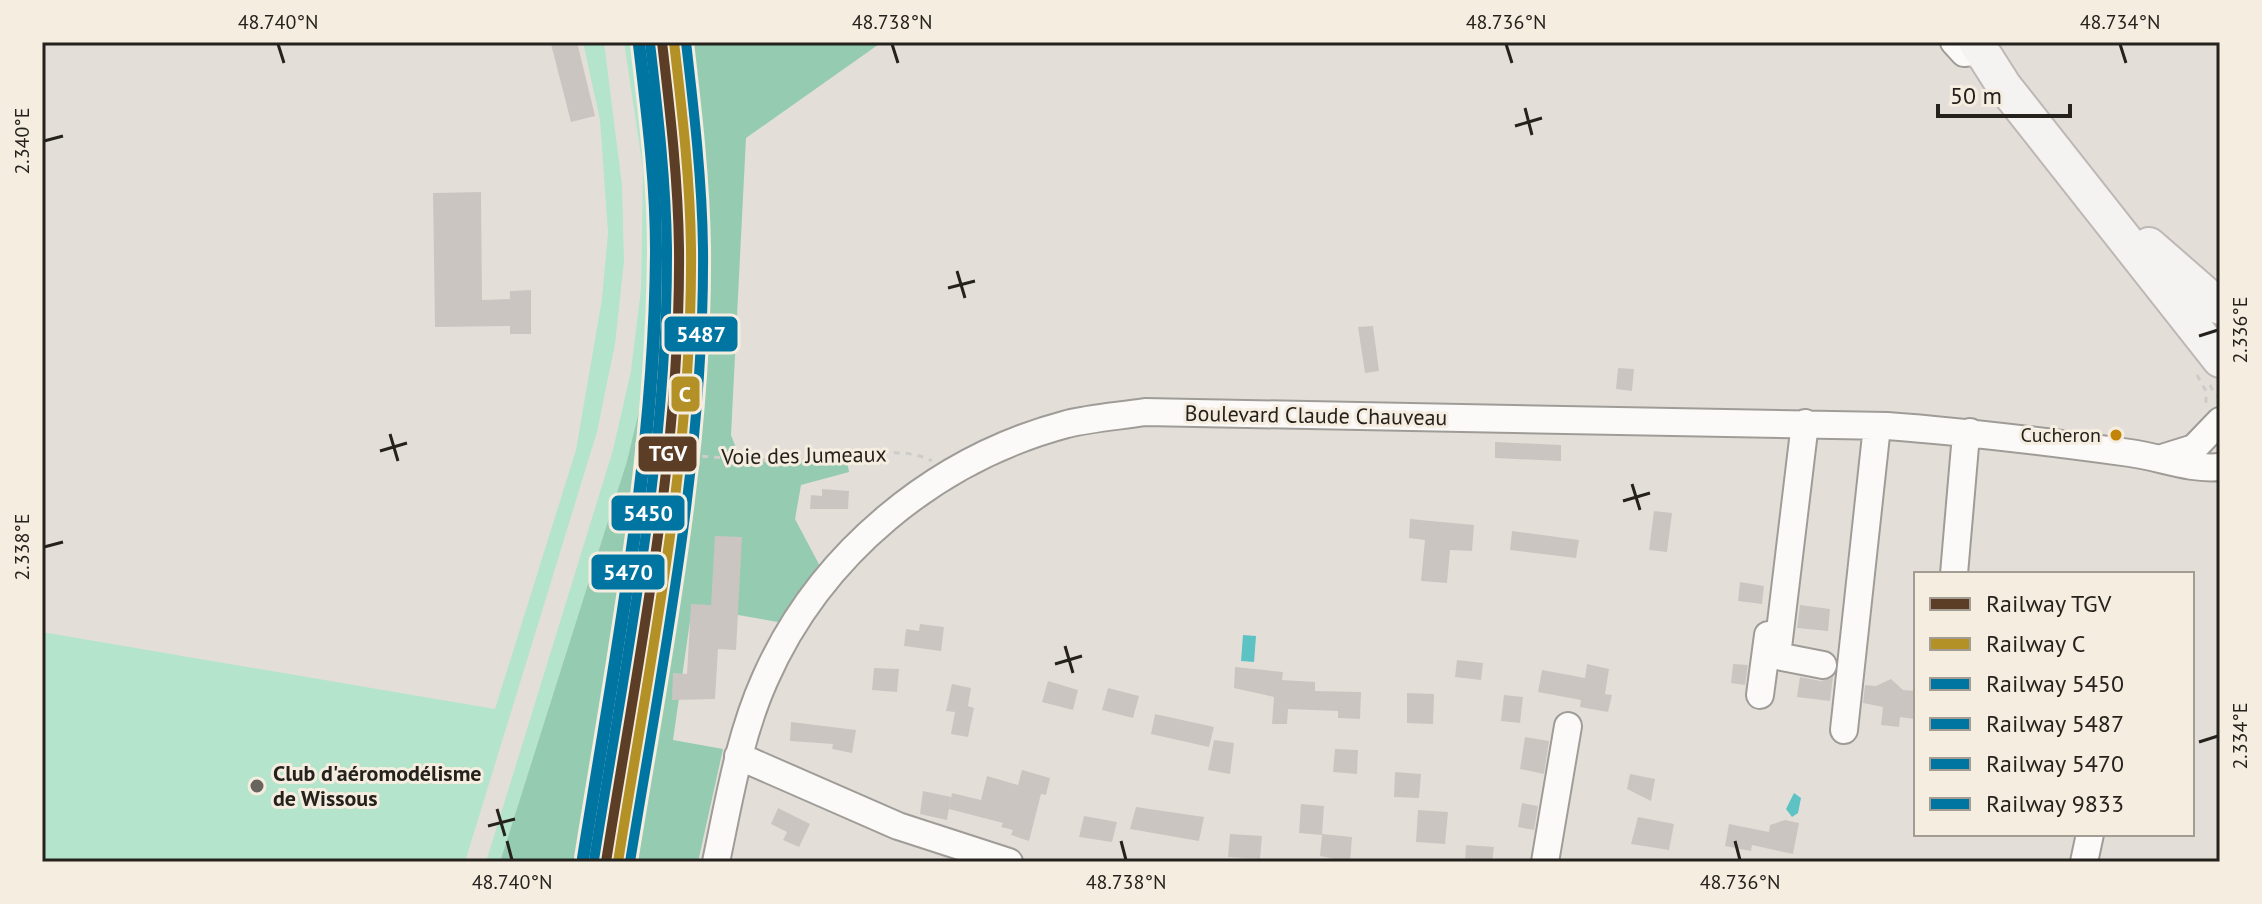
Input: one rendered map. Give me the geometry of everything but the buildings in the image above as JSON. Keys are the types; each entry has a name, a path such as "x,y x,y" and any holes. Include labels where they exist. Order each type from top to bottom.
{"main road":[{"path":"1970,45 2081,183 2205,363"},
{"path":"2081,183 2220,307"}],"street":[{"name":"Boulevard Claude Chauveau","path":"716,862 738,756 764,681 789,630 816,593 865,537 947,473 984,454 1068,424 1145,412 1798,423 1970,432 2162,458 2186,465 2220,467"},
{"path":"2162,458 2194,448 2212,416"},
{"path":"1798,423 1777,656 1823,665"},
{"path":"1760,695 1798,423"},
{"path":"1844,730 1877,426"},
{"path":"1954,572 1965,446 1970,432"},
{"path":"1545,862 1568,726"},
{"path":"738,756 898,826 1009,862"},
{"path":"2084,862 2090,836"}],"path":[{"name":"Voie des Jumeaux","path":"673,42 688,165 693,260 681,430 685,455 748,460 835,459 901,452 929,458 947,473"},
{"path":"2205,363 2206,391 2212,416"}],"green space":[{"name":"Club d'aéromodélisme de Wissous","path":"583,42 604,42 622,185 624,261 615,344 597,432 465,862 42,862 42,632 495,709 576,450 602,299 608,233 600,120"},
{"path":"624,42 642,42 660,180 661,320 653,413 639,411 627,461 500,862 486,862 613,450 631,371 641,289 643,169"},
{"path":"668,42 690,42 699,185 690,432 679,434 688,262 685,164"},
{"path":"690,42 882,42 746,138 731,435 742,463 846,456 849,472 801,485 795,519 822,570 778,622 692,607 673,740 723,749 698,862 500,862 627,461 639,411 653,413 608,720 636,723 679,434 690,432 699,185"}],"water":[{"path":"1243,635 1256,636 1254,662 1241,661"},
{"path":"1794,793 1801,798 1798,813 1792,817 1786,809"}],"rail line":[{"name":"TGV","path":"606,862 644,633 673,402 679,248 673,145 662,42"},
{"name":"C","path":"618,862 656,633 685,402 691,248 685,145 674,42"},
{"name":"5487","path":"630,862 680,556 697,402 703,248 697,145 686,42"},
{"name":"9833","path":"584,860 633,556 651,402 657,222 640,43"},
{"name":"5450","path":"594,860 643,556 661,402 667,248 661,146 650,43"},
{"name":"5470","path":"582,858 630,556 648,403 655,224 638,45"}],"place":[{"name":"Cucheron","path":"2116,435"},
{"name":"Club d'aéromodélisme de Wissous","path":"257,786"}]}
